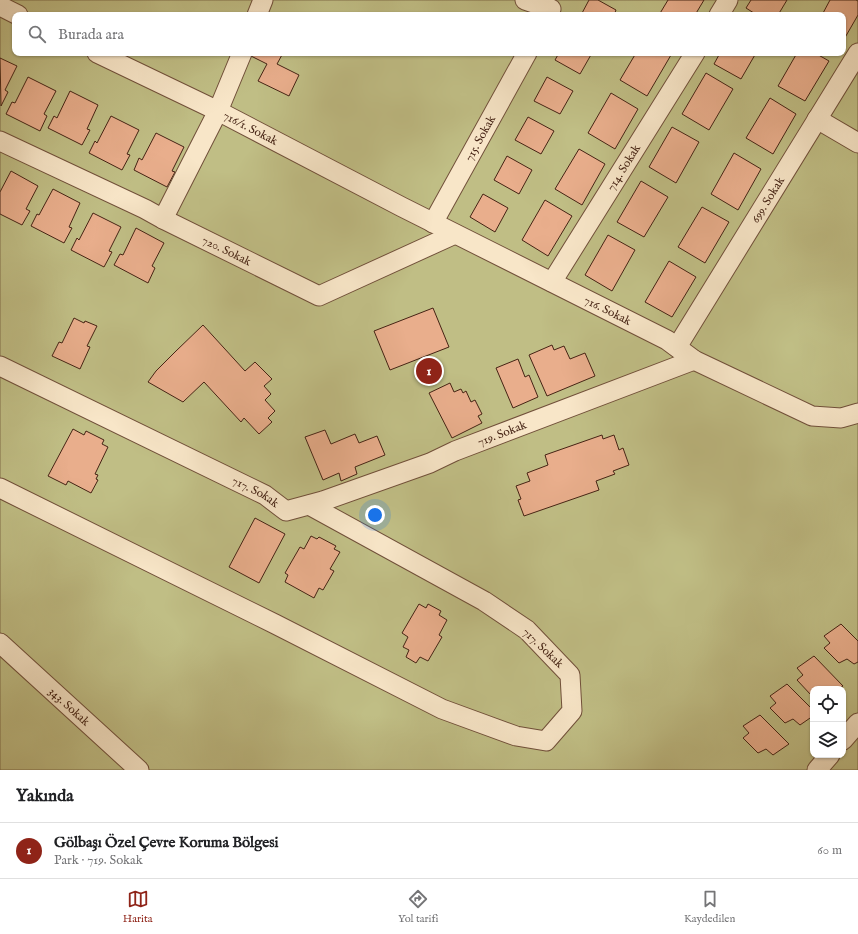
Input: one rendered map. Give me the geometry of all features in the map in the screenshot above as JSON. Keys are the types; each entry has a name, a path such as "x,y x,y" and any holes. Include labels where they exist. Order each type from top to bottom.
{"street":[{"path":"258,12 264,0"},
{"path":"526,0 552,8"},
{"path":"721,12 728,0"},
{"path":"0,6 12,12"},
{"name":"699. Sokak","path":"677,347 858,53"},
{"name":"716/1. Sokak","path":"103,56 218,111 402,207"},
{"path":"163,219 218,111 241,56"},
{"name":"715. Sokak","path":"434,223 525,56"},
{"name":"714. Sokak","path":"552,282 693,56"},
{"path":"817,119 858,143"},
{"name":"720. Sokak","path":"0,141 145,209 319,296 455,234"},
{"name":"716. Sokak","path":"402,207 667,340 694,360 812,416 841,418 858,413"},
{"name":"719. Sokak","path":"309,505 430,463 455,451 694,360"},
{"name":"717. Sokak","path":"0,366 265,495 286,511 309,505 484,601 527,630 570,674 572,711 546,741 516,736 442,708 0,488"},
{"name":"343. Sokak","path":"0,643 139,770"},
{"path":"846,737 858,723"},
{"path":"817,770 827,758"}],"shaded area":[{"path":"0,0 858,0 858,770 0,770"}],"building":[{"path":"589,0 598,0 616,10 615,12 583,12"},
{"path":"668,0 704,0 697,12 661,12"},
{"path":"751,0 787,0 780,12 752,12 746,8"},
{"path":"830,0 858,1 858,15 846,36 846,12 824,12"},
{"path":"251,56 281,56 277,64 299,75 289,96 258,81 267,64"},
{"path":"557,56 590,56 580,74 555,60"},
{"path":"634,56 670,56 647,96 620,80"},
{"path":"718,56 754,56 741,79 714,64"},
{"path":"795,56 820,56 829,61 805,101 778,86"},
{"path":"0,58 17,66 5,90 8,92 1,106"},
{"path":"706,73 733,89 709,130 682,114"},
{"path":"28,77 56,91 44,114 47,116 40,131 6,114 12,102 15,103"},
{"path":"547,77 573,91 560,114 534,101"},
{"path":"70,91 98,105 87,129 90,130 82,145 48,128 54,116 57,118"},
{"path":"611,93 638,109 615,149 588,133"},
{"path":"770,98 796,114 773,154 746,138"},
{"path":"111,116 139,130 127,154 130,155 122,170 89,153 95,141 97,143"},
{"path":"528,117 554,131 541,154 515,140"},
{"path":"672,127 699,142 676,183 649,167"},
{"path":"156,133 184,147 172,171 175,172 167,187 134,170 139,158 142,160"},
{"path":"579,149 605,164 582,205 555,189"},
{"path":"734,153 761,169 738,210 711,194"},
{"path":"507,156 532,170 519,194 494,180"},
{"path":"11,171 38,186 26,209 30,211 22,225 0,214 0,192"},
{"path":"641,181 668,197 644,237 617,222"},
{"path":"53,189 80,203 69,227 72,228 64,243 31,226 37,214 39,215"},
{"path":"483,194 508,208 495,232 470,217"},
{"path":"545,200 572,216 548,256 522,240"},
{"path":"702,207 729,222 705,263 678,247"},
{"path":"93,213 121,227 109,251 112,252 104,267 71,250 77,238 79,240"},
{"path":"136,228 164,243 152,266 155,268 148,283 114,265 120,254 123,255"},
{"path":"608,235 635,250 612,291 585,275"},
{"path":"669,261 696,277 672,317 645,302"},
{"path":"433,308 449,347 390,370 374,331"},
{"path":"74,318 84,323 85,321 97,326 87,346 90,347 80,369 52,356 59,342 62,343"},
{"path":"203,325 245,371 255,362 272,379 264,386 271,394 265,400 275,411 268,418 272,422 259,434 244,418 241,422 204,382 183,402 148,382 156,371"},
{"path":"552,345 554,350 564,346 570,359 585,353 595,376 547,396 529,355"},
{"path":"518,359 525,377 529,375 538,397 513,408 496,368"},
{"path":"450,383 454,392 461,389 463,393 466,391 471,402 475,400 482,414 478,416 482,423 452,438 429,393"},
{"path":"73,429 84,435 86,431 104,440 102,444 108,447 95,474 98,475 96,479 98,480 91,493 68,481 66,485 48,476"},
{"path":"325,430 331,444 355,434 359,443 377,436 385,455 355,467 357,474 341,481 339,473 323,480 305,437"},
{"path":"602,435 603,439 614,435 619,450 623,448 629,465 613,471 615,474 596,481 599,490 524,516 518,500 521,499 516,486 530,481 527,473 548,465 545,455"},
{"path":"255,518 285,534 259,583 229,567"},
{"path":"311,536 317,539 319,537 336,546 334,549 340,552 330,569 334,571 323,590 319,588 314,598 285,582 288,575 285,573 300,547 304,549"},
{"path":"419,604 426,608 428,604 441,611 439,615 447,620 439,635 442,637 428,661 420,657 416,663 406,657 409,650 403,647 408,637 402,633"},
{"path":"841,624 858,641 858,662 854,664 847,659 839,663 824,648 830,643 824,636"},
{"path":"814,656 843,686 810,686 810,694 797,680 803,675 797,668"},
{"path":"787,684 810,707 810,718 800,725 793,719 785,723 770,708 776,703 770,696"},
{"path":"760,715 789,744 773,755 766,749 758,753 743,738 749,733 743,726"}],"place":[{"name":"Gölbaşı Özel Çevre Koruma Bölgesi","path":"429,371"}]}
